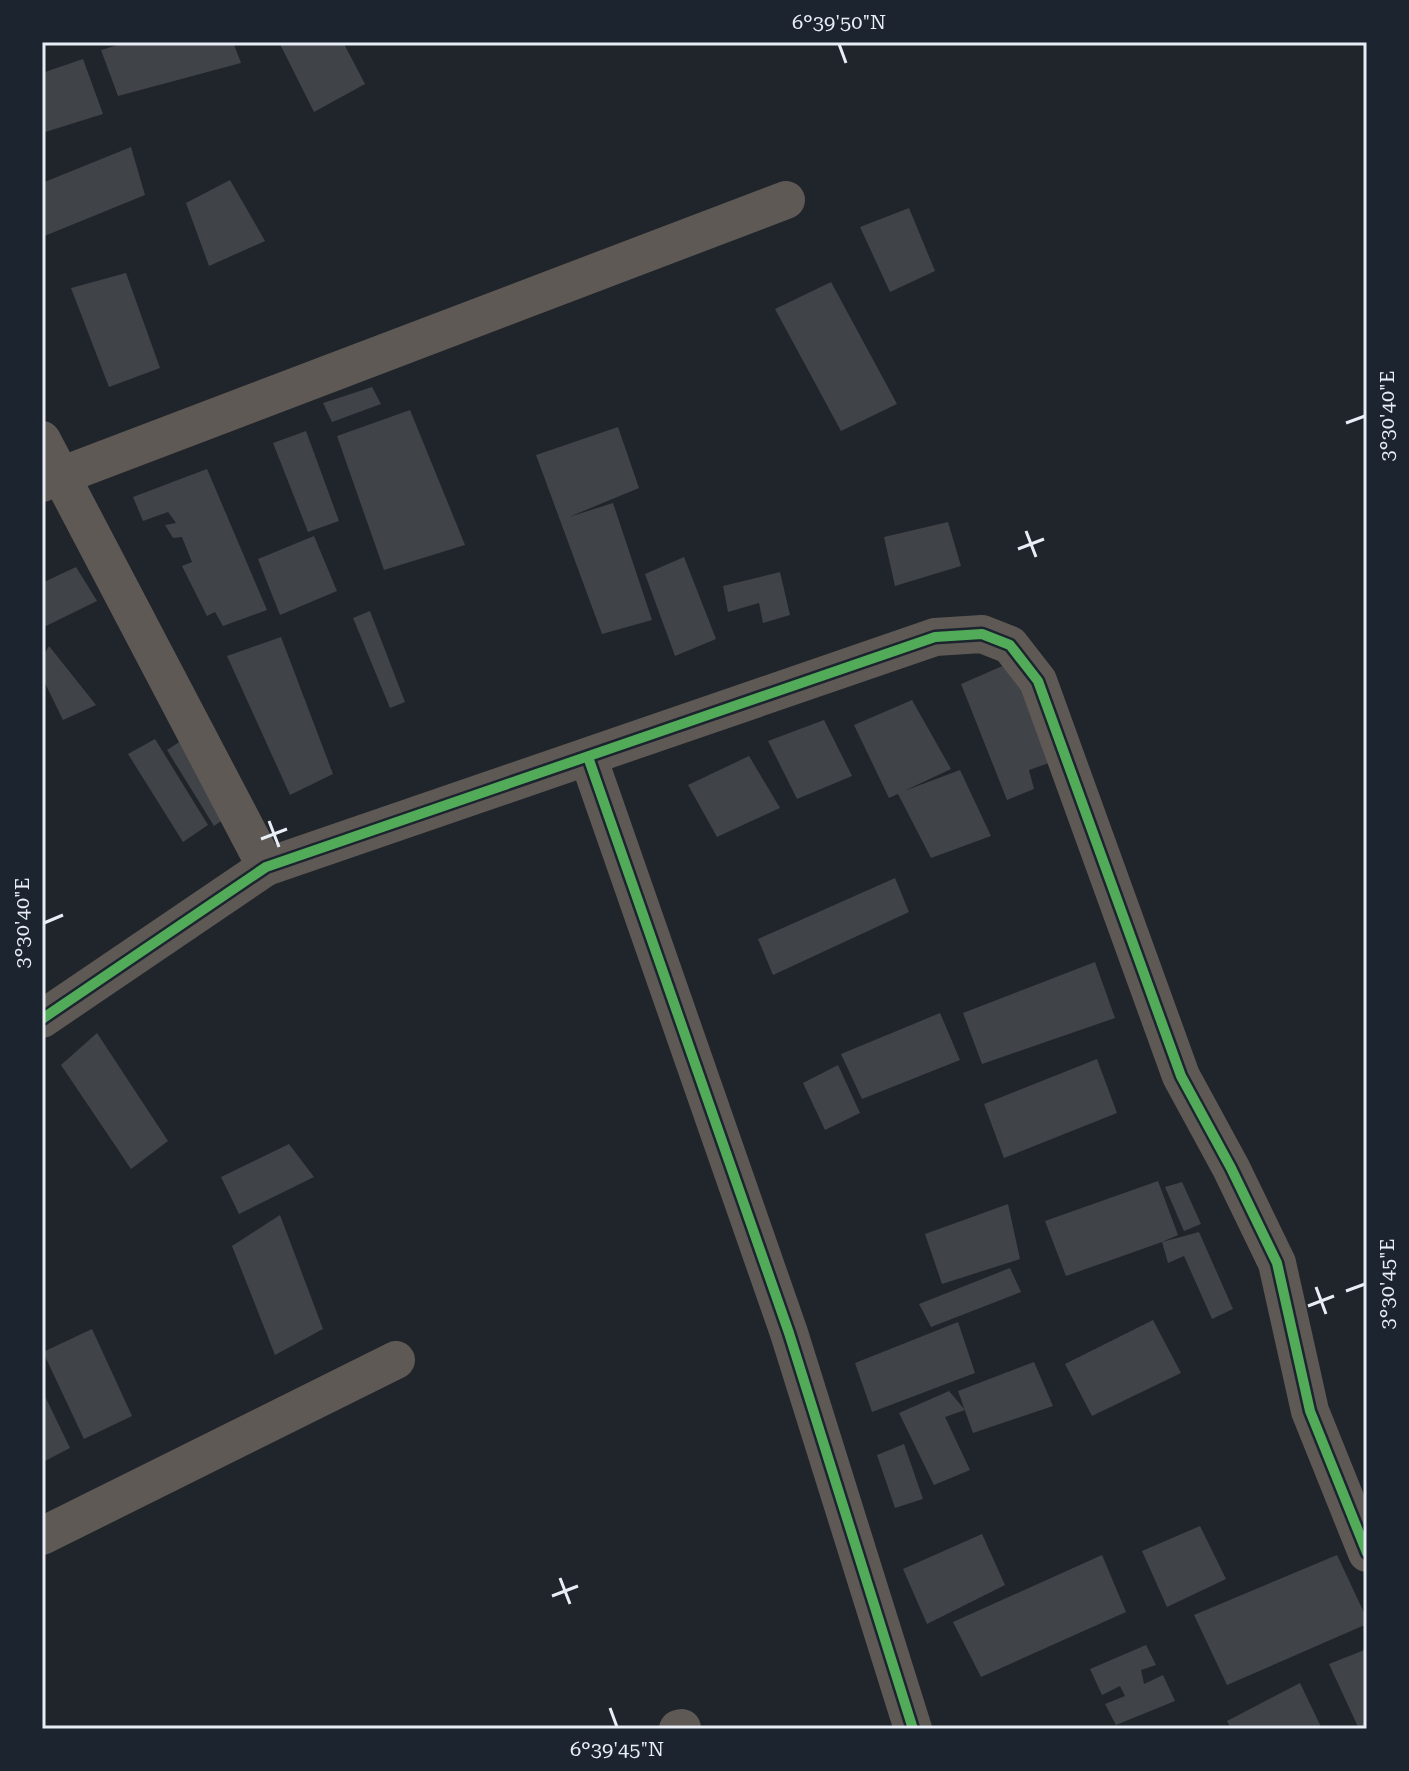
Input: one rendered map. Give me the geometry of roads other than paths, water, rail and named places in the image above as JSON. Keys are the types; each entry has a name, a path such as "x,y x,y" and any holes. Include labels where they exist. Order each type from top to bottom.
{"street":[{"path":"51,479 786,200"},
{"path":"42,440 51,479 266,867"},
{"path":"42,1019 266,867 935,637 982,634 1010,645 1038,681 1181,1076 1231,1168 1277,1263 1310,1411 1367,1553"},
{"path":"588,757 789,1333 913,1729"},
{"path":"42,1536 396,1360"}]}
